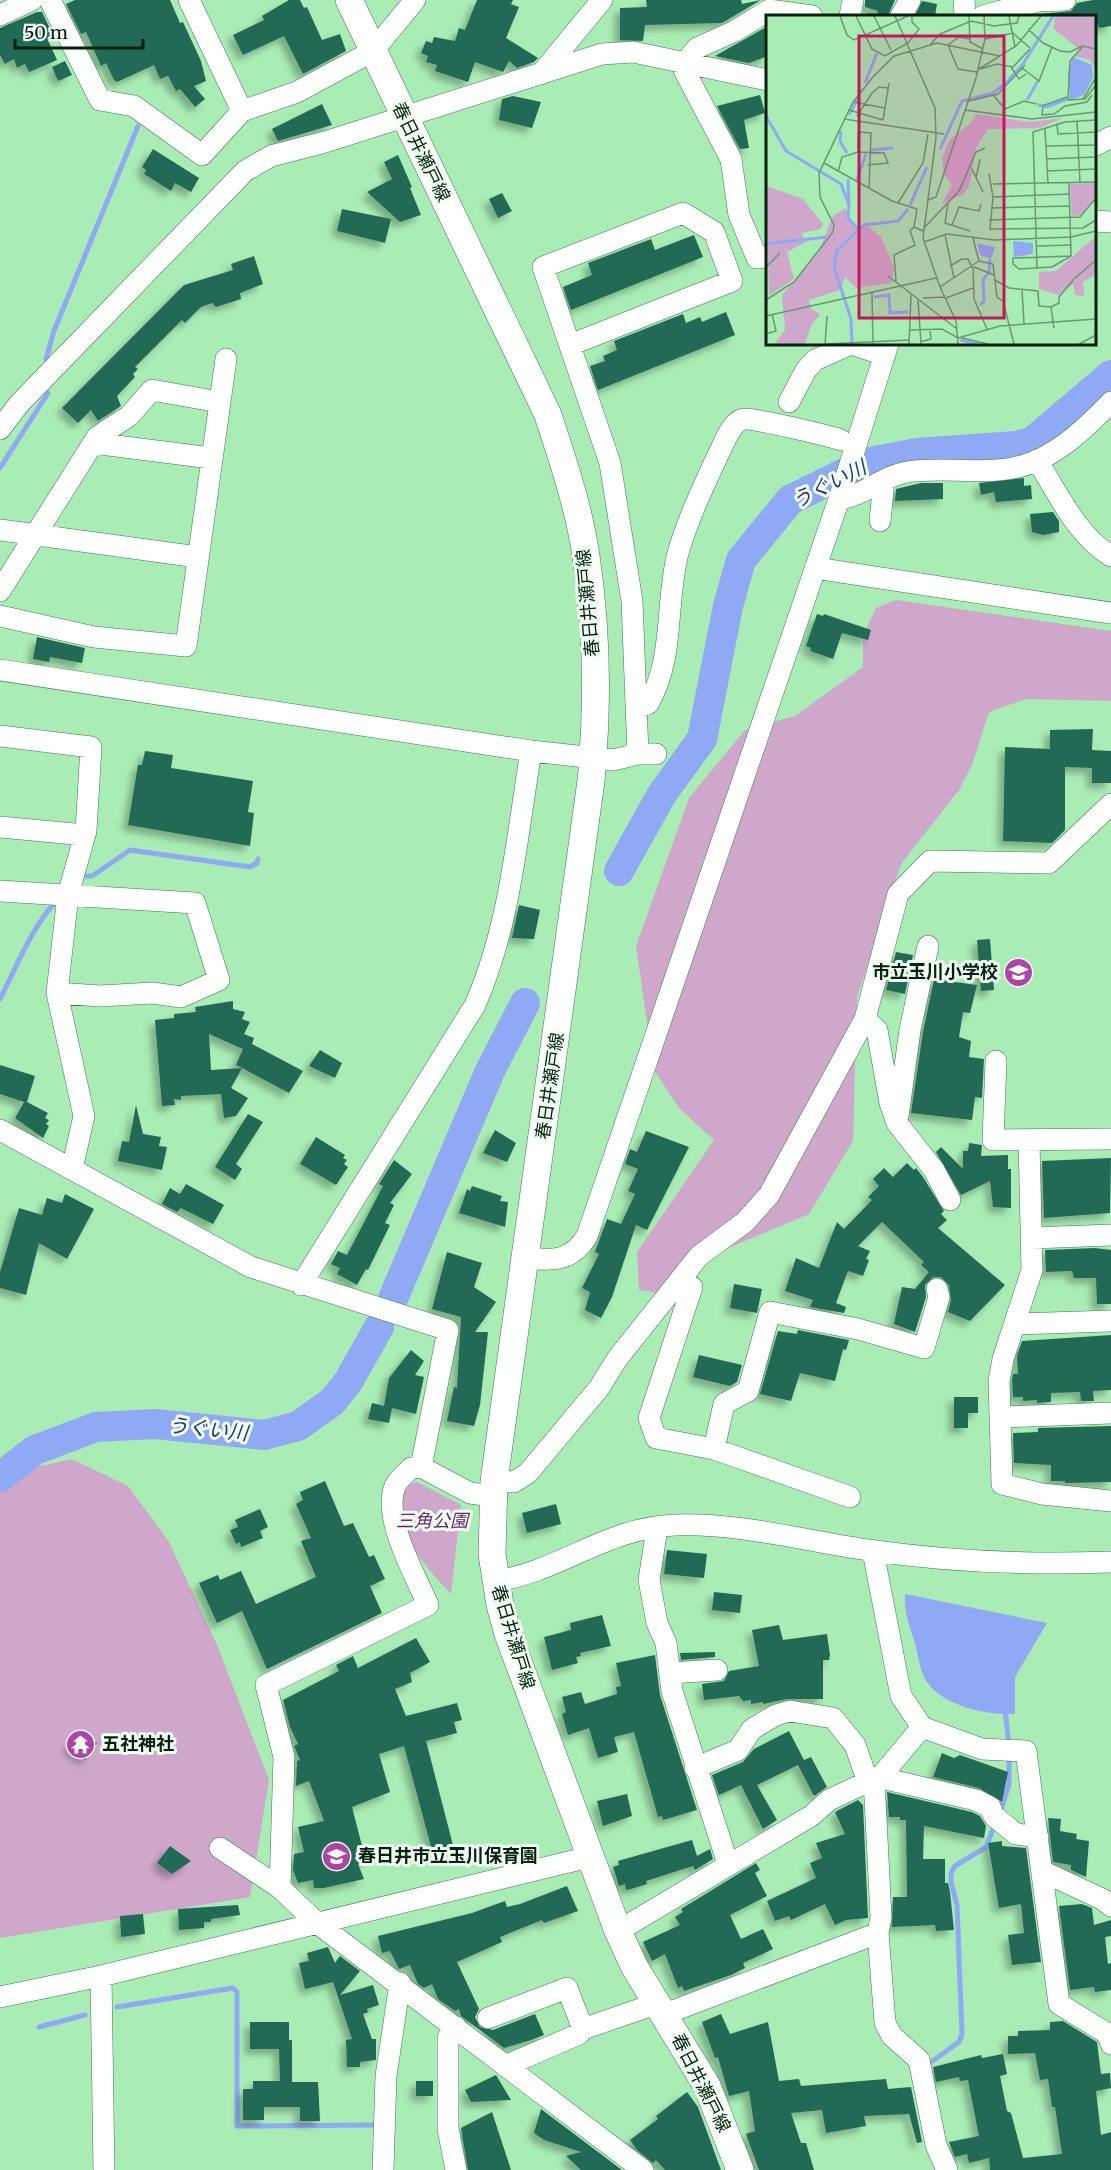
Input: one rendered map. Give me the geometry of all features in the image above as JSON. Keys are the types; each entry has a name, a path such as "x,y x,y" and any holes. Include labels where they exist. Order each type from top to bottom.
{"main road":[{"name":"春日井瀬戸線","path":"349,0 548,415 571,486 586,556 593,630 593,759 494,1489 492,1546 495,1581 508,1634 618,1931 634,1966 707,2086 740,2170"}],"street":[{"path":"0,15 32,0"},
{"path":"50,0 100,100 134,106 202,155 242,111 297,92 373,51 415,0"},
{"path":"189,0 242,111"},
{"path":"541,74 602,0"},
{"path":"850,15 853,0"},
{"path":"902,15 910,0"},
{"path":"964,0 965,15"},
{"path":"987,15 1038,1 1065,0"},
{"path":"766,257 756,258 739,215 731,159 684,70 686,62 697,48 735,31 768,5 808,15"},
{"path":"0,429 19,404 95,322 245,171 271,156 405,117 602,54 633,52 766,80"},
{"path":"1096,145 1111,137"},
{"path":"0,670 531,751 593,759 624,759 647,754 637,707 632,601 610,464 543,267 683,213 714,232 732,281 570,345"},
{"path":"1096,221 1111,222"},
{"path":"789,402 806,370 815,360 849,345"},
{"path":"526,1258 559,1258 578,1251 587,1236 839,499 849,441 887,349 858,345"},
{"path":"0,616 94,637 186,646 226,359"},
{"path":"0,591 97,437 129,416 152,390 219,402"},
{"path":"839,499 855,497 884,480 905,472 1013,468 1037,460 1068,443 1111,402"},
{"path":"637,707 648,704 656,692 668,638 678,553 702,487 730,431 741,419 753,417 785,428 849,441"},
{"path":"93,443 212,458"},
{"path":"1037,460 1077,523 1092,542 1111,556"},
{"path":"880,521 884,480"},
{"path":"0,530 198,557"},
{"path":"815,568 1111,613"},
{"path":"0,736 92,747 85,836 68,895 57,993 84,1116 72,1170"},
{"path":"301,1285 475,1005 484,985 504,909 531,751"},
{"path":"280,1888 284,1757 266,1685 428,1605 393,1522 391,1503 396,1484 411,1468 421,1467 470,1493 494,1489 514,1482 528,1473 599,1388 617,1359 699,1256 745,1222 769,1195 865,1019 898,894 930,861 1049,863 1111,804"},
{"path":"0,827 85,836"},
{"path":"0,891 195,903 219,980 181,997 152,993 100,996 57,993"},
{"path":"897,1122 910,1030 928,946"},
{"path":"865,1019 877,1030 890,1103 897,1122 934,1170 950,1200"},
{"path":"996,1061 993,1140 1111,1139"},
{"path":"0,1130 251,1267 301,1285 448,1330 421,1467"},
{"path":"1029,1140 1032,1270 1003,1359 999,1381 1002,1484 1042,1494 1111,1501"},
{"path":"1032,1238 1111,1235"},
{"path":"678,1283 692,1287 648,1418 656,1438 714,1449 849,1497"},
{"path":"714,1449 724,1404 748,1391 770,1312 858,1329 924,1348 939,1297 937,1289"},
{"path":"1015,1324 1111,1321"},
{"path":"1001,1417 1111,1413"},
{"path":"495,1581 522,1577 601,1541 675,1525 724,1527 873,1551 1034,1565 1111,1562"},
{"path":"657,1528 649,1580 657,1623 666,1642 672,1691 695,1768 728,1864"},
{"path":"873,1551 901,1696 922,1727 982,1749 1026,1751 1044,1872 1059,2004 1108,2034 1111,2044"},
{"path":"670,1673 717,1670"},
{"path":"695,1768 738,1750 752,1729 776,1715 789,1712 833,1718 855,1745 874,1779 881,1917 878,1934 885,2023 891,2036 919,2060 936,2145 947,2170"},
{"path":"618,1931 810,1816 829,1800 874,1779 922,1727"},
{"path":"874,1779 886,1779 976,1800 990,1807 994,1816 1016,1834 1038,1837"},
{"path":"220,1848 280,1888 317,1923 400,1983 643,2170"},
{"path":"0,1997 101,1976 590,1857"},
{"path":"1044,1872 1102,1899 1111,1906"},
{"path":"506,2066 579,2034 583,2029 661,2009 878,1934"},
{"path":"101,1976 104,2170"},
{"path":"383,2170 382,2128 386,2076 400,1983"},
{"path":"488,2018 567,1988 583,2029"},
{"path":"456,2027 447,2038 447,2129 456,2170"}],"green space":[{"path":"896,600 1111,631 1111,701 1026,699 989,712 972,765 959,790 901,864 857,997 853,1141 809,1214 712,1255 663,1294 639,1290 637,1252 714,1140 679,1108 654,1070 636,946 689,798 745,730 795,716 863,667 863,636 876,608"},
{"path":"72,1459 128,1486 169,1542 217,1645 269,1780 250,1897 0,1938 0,1483 18,1471"},
{"name":"三角公園","path":"417,1482 461,1505 451,1594 420,1558 405,1531 400,1501 403,1486"}],"water":[{"path":"905,1594 1047,1623 1015,1677 1015,1714 992,1713 967,1708 944,1698 935,1691 927,1682 921,1668 907,1618"}],"building":[{"path":"75,0 170,0 201,61 206,81 194,86 205,99 195,107 180,89 176,91 168,76 160,79 154,65 117,82 114,80 106,63 101,66 86,32 81,34 66,4"},
{"path":"289,0 300,0 304,8 307,7 322,40 340,34 346,51 303,74 284,36 243,55 233,35 264,20 262,16"},
{"path":"477,0 513,0 511,4 519,7 506,38 538,58 534,62 517,68 509,61 503,72 475,62 468,82 435,71 437,65 426,62 428,56 421,53 426,41 432,43 434,37 455,41 459,28 465,30"},
{"path":"646,0 741,0 742,4 761,0 722,23 645,25 643,41 620,40 620,8 647,7"},
{"path":"865,0 895,0 888,15 877,15 878,11 865,7"},
{"path":"1111,0 1111,26 1099,28 1096,15 1041,15 1071,11 1077,3"},
{"path":"922,1 937,4 935,15 915,15"},
{"path":"42,12 53,35 47,38 57,60 29,72 25,64 17,68 14,59 5,64 0,55 0,28"},
{"path":"766,27 766,57 749,63 715,56"},
{"path":"65,61 72,75 58,81 52,67"},
{"path":"760,95 765,113 744,120 749,148 740,149 717,106"},
{"path":"513,96 541,102 532,128 499,120 502,99"},
{"path":"322,104 332,125 278,141 272,129"},
{"path":"153,149 199,178 191,192 175,183 171,191 144,174 146,170 142,167"},
{"path":"398,155 421,215 400,222 367,192 392,179 384,162"},
{"path":"502,193 512,211 498,218 489,199"},
{"path":"342,209 391,219 385,243 337,231"},
{"path":"694,235 703,257 571,310 563,287 592,275 588,263 651,239 655,250"},
{"path":"254,256 263,284 240,293 241,299 216,307 212,303 201,307 185,323 182,320 135,367 138,369 133,374 135,377 117,396 121,406 98,421 91,410 78,423 62,408 184,285 233,270 231,264"},
{"path":"726,312 735,335 598,390 590,366 605,361 603,356 617,350 614,341 683,314 686,323 700,317 702,322"},
{"path":"1024,478 1024,486 1031,485 1032,499 996,502 994,492 981,495 979,483"},
{"path":"921,483 943,483 943,499 895,501 896,489"},
{"path":"1053,512 1059,521 1059,532 1043,535 1032,532 1030,514"},
{"path":"817,614 823,616 824,614 871,630 868,640 842,633 833,659 810,651 811,648 806,646"},
{"path":"37,637 85,648 82,663 50,657 49,662 33,659"},
{"path":"1093,729 1092,750 1111,751 1111,783 1092,783 1092,768 1065,767 1065,830 1052,843 1003,841 1005,747 1050,749 1050,730"},
{"path":"145,751 173,755 171,768 253,781 248,812 254,813 250,846 128,825 138,765 142,765"},
{"path":"519,905 540,910 534,939 512,938"},
{"path":"990,939 994,990 981,991 977,940"},
{"path":"896,952 913,955 905,994 886,990"},
{"path":"934,979 977,985 970,1013 963,1012 959,1037 971,1041 969,1057 984,1059 982,1098 975,1097 972,1120 911,1113 923,1032"},
{"path":"233,1001 233,1009 245,1012 242,1019 250,1022 244,1034 254,1038 252,1044 303,1071 289,1093 242,1068 231,1088 248,1098 236,1116 224,1118 221,1094 181,1096 181,1100 174,1099 175,1105 162,1106 155,1020 174,1018 174,1014 196,1012 195,1007","holes":["209,1034 243,1049 236,1065 242,1068 211,1070"]},
{"path":"320,1050 342,1063 335,1078 309,1066"},
{"path":"0,1065 35,1076 27,1102 48,1113 45,1118 49,1120 46,1124 49,1126 43,1138 15,1118 24,1102 0,1094"},
{"path":"136,1105 143,1134 161,1137 159,1146 167,1147 162,1170 118,1161 122,1141 129,1142"},
{"path":"248,1114 263,1122 236,1164 242,1169 235,1180 215,1167"},
{"path":"495,1130 516,1143 507,1162 483,1153"},
{"path":"646,1131 689,1147 647,1230 636,1225 612,1297 601,1318 585,1310 590,1292 582,1288 599,1254 595,1252 607,1219 621,1224 635,1194 628,1191 638,1169 625,1164 630,1149 637,1152"},
{"path":"316,1137 345,1155 343,1158 347,1160 344,1164 348,1167 336,1185 300,1164"},
{"path":"969,1143 982,1145 981,1156 1008,1155 1008,1169 1011,1169 1011,1208 993,1207 990,1181 961,1195 936,1152 941,1147 963,1169 963,1151 968,1151"},
{"path":"1111,1158 1110,1213 1044,1218 1042,1161"},
{"path":"394,1160 412,1174 390,1203 394,1205 385,1223 390,1225 368,1270 366,1269 357,1285 337,1274 340,1268 331,1264 338,1251 347,1255 383,1186 379,1184"},
{"path":"907,1163 914,1170 916,1168 923,1177 944,1211 941,1214 947,1220 938,1228 1005,1285 970,1321 948,1312 951,1300 949,1285 941,1277 933,1277 925,1285 926,1297 915,1332 894,1324 902,1287 915,1289 929,1272 921,1265 924,1262 882,1222 858,1246 870,1251 866,1259 869,1260 863,1276 848,1271 836,1303 846,1307 844,1313 810,1307 813,1300 785,1291 796,1258 819,1268 837,1222 844,1229 872,1200 868,1197 879,1186 873,1179 884,1168 893,1177"},
{"path":"186,1184 224,1205 213,1224 181,1208 177,1212 162,1204 170,1188 180,1194"},
{"path":"472,1186 502,1196 500,1201 508,1202 505,1227 459,1213 467,1189 470,1191"},
{"path":"65,1194 94,1209 67,1259 39,1243 26,1295 0,1288 0,1272 19,1208 42,1215 47,1198 62,1203"},
{"path":"1095,1248 1111,1250 1111,1304 1097,1304 1096,1278 1074,1278 1072,1271 1046,1272 1045,1250"},
{"path":"447,1252 482,1263 474,1287 496,1302 475,1332 488,1332 480,1405 474,1426 447,1421 454,1387 457,1388 461,1317 432,1309"},
{"path":"734,1284 762,1289 757,1313 730,1308"},
{"path":"798,1330 849,1340 846,1350 843,1349 835,1381 800,1373 791,1401 760,1394 778,1331 797,1334"},
{"path":"1111,1335 1111,1390 1093,1391 1094,1401 1081,1401 1080,1392 1051,1393 1051,1402 1037,1403 1037,1400 1023,1401 1023,1397 1013,1397 1012,1379 1013,1374 1018,1374 1017,1356 1022,1341"},
{"path":"411,1350 424,1361 415,1375 424,1377 416,1414 392,1408 389,1423 368,1419 372,1403 384,1406 389,1378"},
{"path":"699,1355 742,1365 737,1382 730,1386 693,1377"},
{"path":"954,1397 978,1397 978,1413 968,1413 968,1428 954,1428"},
{"path":"1111,1426 1111,1482 1051,1481 1051,1465 1014,1463 1013,1433 1038,1432 1038,1428"},
{"path":"325,1481 344,1526 353,1523 369,1557 374,1555 385,1579 370,1586 382,1613 267,1669 242,1611 217,1623 199,1583 218,1575 220,1580 241,1571 256,1604 316,1577 301,1541 311,1538 296,1504 303,1500 300,1492"},
{"path":"556,1504 561,1524 527,1533 522,1513"},
{"path":"260,1509 268,1527 260,1531 263,1538 241,1547 240,1542 236,1544 230,1530 238,1527 235,1520"},
{"path":"667,1550 707,1554 704,1578 664,1574"},
{"path":"714,1592 742,1595 740,1613 712,1610"},
{"path":"602,1615 611,1646 580,1653 581,1656 576,1657 578,1663 552,1670 544,1637 571,1630 570,1623"},
{"path":"779,1625 783,1640 827,1634 830,1655 829,1660 823,1660 823,1699 787,1699 763,1704 763,1702 751,1704 751,1700 743,1701 739,1696 704,1700 702,1684 724,1681 729,1671 759,1666 752,1630"},
{"path":"416,1638 430,1662 410,1673 412,1682 395,1689 406,1716 457,1703 462,1720 454,1722 457,1733 426,1741 454,1849 433,1854 404,1746 379,1754 390,1792 352,1807 366,1861 358,1864 364,1879 324,1888 314,1888 313,1880 298,1883 293,1870 294,1854 304,1852 298,1827 324,1821 309,1781 296,1786 297,1761 300,1760 294,1746 298,1744 290,1727 283,1700 339,1671 336,1665 353,1656 358,1668"},
{"path":"715,1652 715,1657 681,1660 680,1653"},
{"path":"655,1655 660,1695 697,1810 663,1820 662,1816 658,1817 634,1732 614,1737 618,1752 598,1758 589,1728 568,1735 562,1714 566,1712 562,1697 581,1692 585,1704 617,1694 616,1687 621,1686 616,1663"},
{"path":"80,1731 97,1743 85,1760 68,1748"},
{"path":"789,1731 804,1760 811,1757 827,1787 814,1796 798,1765 757,1785 777,1820 763,1829 741,1785 719,1795 712,1775 743,1762 754,1749"},
{"path":"942,1753 954,1758 960,1755 1008,1772 1002,1802 979,1788 933,1777"},
{"path":"887,1792 972,1812 980,1816 986,1826 984,1838 924,1826 923,1859 945,1859 945,1883 948,1883 950,1892 954,1930 936,1931 935,1925 892,1927 893,1897 907,1897 906,1820 900,1820 900,1817 889,1817"},
{"path":"627,1794 632,1816 603,1826 597,1801"},
{"path":"858,1800 863,1805 868,1918 846,1920 835,1925 825,1904 791,1920 789,1916 775,1921 767,1901 816,1878 810,1863 822,1858 816,1843 845,1834 835,1812"},
{"path":"1048,1818 1061,1819 1060,1831 1077,1834 1076,1839 1089,1841 1086,1877 1071,1870 1071,1865 1053,1862"},
{"path":"692,1840 697,1856 710,1849 713,1859 695,1870 693,1866 646,1881 647,1884 631,1889 626,1890 625,1884 619,1886 613,1867 619,1865 618,1861"},
{"path":"1002,1841 1002,1846 1026,1848 1041,1962 1012,1965 1008,1935 1024,1933 1021,1904 999,1908 988,1843"},
{"path":"170,1846 191,1861 172,1874 157,1863"},
{"path":"756,1863 760,1870 755,1873 767,1896 730,1915 741,1939 763,1929 773,1949 743,1963 745,1968 731,1975 684,1991 682,1986 678,1988 665,1954 652,1961 643,1942 680,1925 675,1917 683,1912 681,1909"},
{"path":"567,1886 578,1911 544,1923 542,1920 500,1937 502,1942 457,1962 479,2009 475,2017 480,2027 493,2030 535,2014 544,2035 531,2040 504,2048 461,2016 459,2009 455,2011 438,1999 432,1984 424,1988 418,1984 410,1965 399,1969 390,1951 382,1953 378,1936 472,1913 505,1901 507,1907 520,1904"},
{"path":"1082,1904 1092,1908 1094,1925 1111,1920 1111,1936 1105,1937 1108,1964 1111,1963 1111,1990 1095,1992 1094,1987 1070,1990 1059,1906"},
{"path":"238,1905 240,1915 211,1919 211,1922 204,1922 204,1928 179,1930 178,1909"},
{"path":"143,1914 145,1934 121,1937 120,1916"},
{"path":"328,1947 335,1963 340,1956 360,1971 340,1995 373,1985 379,2005 367,2009 368,2012 363,2014 372,2039 376,2039 376,2060 360,2062 360,2067 347,2067 346,2040 352,2039 333,1982 305,1989 299,1963 309,1961 307,1953"},
{"path":"721,2014 730,2034 768,2022 779,2081 799,2079 801,2086 886,2079 888,2089 911,2087 922,2142 917,2143 909,2114 864,2116 866,2126 826,2133 822,2110 791,2113 801,2143 806,2143 814,2170 759,2170 746,2134 755,2131 749,2091 729,2096 718,2057 715,2058 702,2022"},
{"path":"1063,2021 1097,2042 1101,2074 1110,2073 1111,2088 1096,2091 1101,2135 1111,2132 1111,2170 990,2170 989,2158 969,2163 967,2154 955,2157 949,2142 979,2136 968,2080 960,2081 959,2077 936,2082 933,2067 981,2055 982,2058 1003,2054 1007,2074 1000,2076 1007,2111 1011,2113 1023,2158 1062,2154 1048,2079 1040,2080 1035,2053 1008,2054 1008,2036 1018,2036 1018,2031 1050,2030 1050,2022"},
{"path":"250,2022 289,2022 289,2040 292,2040 292,2082 318,2082 320,2121 300,2121 300,2107 264,2107 264,2120 243,2120 243,2089 253,2089 253,2081 280,2081 279,2049 250,2049"},
{"path":"496,2075 511,2100 471,2102 465,2090"},
{"path":"416,2081 433,2081 433,2096 416,2096"},
{"path":"687,2092 698,2107 721,2170 665,2170 656,2160 653,2163 637,2150 630,2140 658,2119 656,2116"},
{"path":"541,2109 622,2170 581,2170 566,2156 581,2152 544,2140 534,2133"},
{"path":"492,2112 511,2170 468,2170 461,2128"}],"waterway":[{"path":"46,359 54,331 138,126"},
{"name":"うぐい川","path":"619,871 662,794 702,739 728,606 741,560 790,500 865,463 917,453 1016,446 1032,442 1111,375"},
{"path":"0,468 48,393"},
{"path":"1016,446 1022,460"},
{"path":"79,876 92,876 130,850 250,867 257,863 258,859"},
{"path":"0,999 32,935 57,900"},
{"name":"うぐい川","path":"392,1301 490,1071 525,1003"},
{"name":"うぐい川","path":"0,1477 35,1450 96,1427 155,1424 264,1435 298,1426 332,1402 348,1382 379,1327"},
{"path":"1005,1710 1009,1745"},
{"path":"1000,1813 1009,1784 1009,1755"},
{"path":"927,2065 959,2042 962,2034 957,1905 951,1873 955,1866 986,1847 995,1824"},
{"path":"117,2007 233,1988 237,1992 237,2126 374,2125"},
{"path":"39,2027 85,2015"}],"place":[{"name":"市立玉川小学校","path":"1019,972"},
{"name":"五社神社","path":"81,1744"},
{"name":"春日井市立玉川保育園","path":"337,1856"}]}
